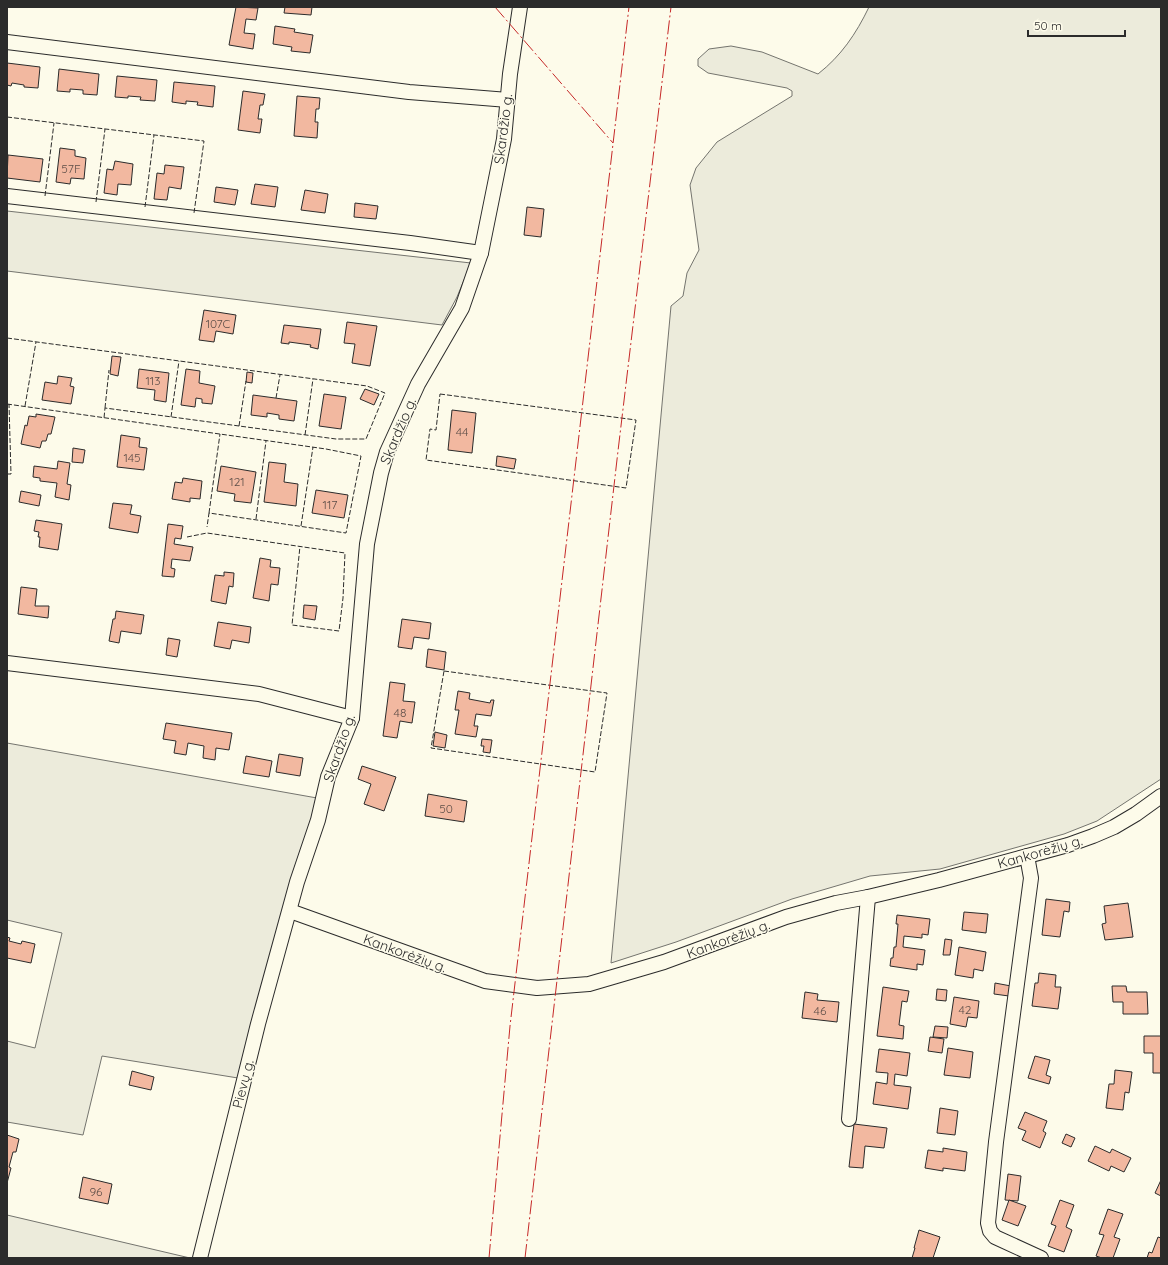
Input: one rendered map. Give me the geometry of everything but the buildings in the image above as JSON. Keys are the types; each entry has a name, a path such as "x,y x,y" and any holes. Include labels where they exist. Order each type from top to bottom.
{"street":[{"name":"Skardžio g.","path":"290,911 297,882 318,820 328,777 352,718 367,544 386,452 418,384 462,308 481,254 504,139 510,74 520,7"},
{"path":"7,42 409,92 508,100"},
{"path":"7,196 410,243 481,254"},
{"path":"7,663 259,694 352,718"},
{"name":"Kankorėžių g.","path":"290,911 485,981 537,988 589,984 664,962 786,917 1074,843 1114,827 1136,814 1161,796"},
{"path":"1027,856 1031,878 996,1142 988,1223 990,1231 995,1237 1041,1258"},
{"path":"849,1119 868,897"},
{"name":"Pievų g.","path":"200,1258 258,1024 290,911"}],"shaded area":[{"path":"869,7 1161,7 1161,779 1097,821 1064,834 940,869 870,876 792,899 676,942 611,963 671,306 683,296 687,273 699,250 690,185 696,168 717,142 792,96 792,91 787,88 708,73 698,66 698,59 709,49 731,46 762,52 818,74 841,52 859,26"},
{"path":"7,211 471,263 457,297 442,325 7,271"},
{"path":"7,743 317,798 238,1078 102,1056 83,1135 7,1122 7,1041 35,1048 62,933 7,920"},
{"path":"7,1215 190,1258 7,1258"}],"fence":[{"path":"7,117 204,141 193,213"},
{"path":"45,196 54,123"},
{"path":"96,202 105,129"},
{"path":"145,207 154,135"},
{"path":"7,338 367,386 385,393 366,439 336,439 105,408 104,418"},
{"path":"25,406 36,342"},
{"path":"171,417 179,361"},
{"path":"105,408 109,370"},
{"path":"276,398 280,375"},
{"path":"305,435 313,379"},
{"path":"239,426 246,381"},
{"path":"440,394 636,420 626,488 426,460 430,429 436,430 440,394"},
{"path":"7,404 326,449 361,456 346,533 209,513 207,527"},
{"path":"7,474 11,474 9,404"},
{"path":"209,513 220,434"},
{"path":"256,519 266,441"},
{"path":"301,526 313,447"},
{"path":"187,537 207,533 345,553 343,598 339,631 292,625 300,546"},
{"path":"444,671 607,693 595,772 431,748 444,671"}],"power":[{"path":"495,7 613,143"},
{"path":"489,1258 510,1026 629,7"},
{"path":"525,1258 671,7"}]}
